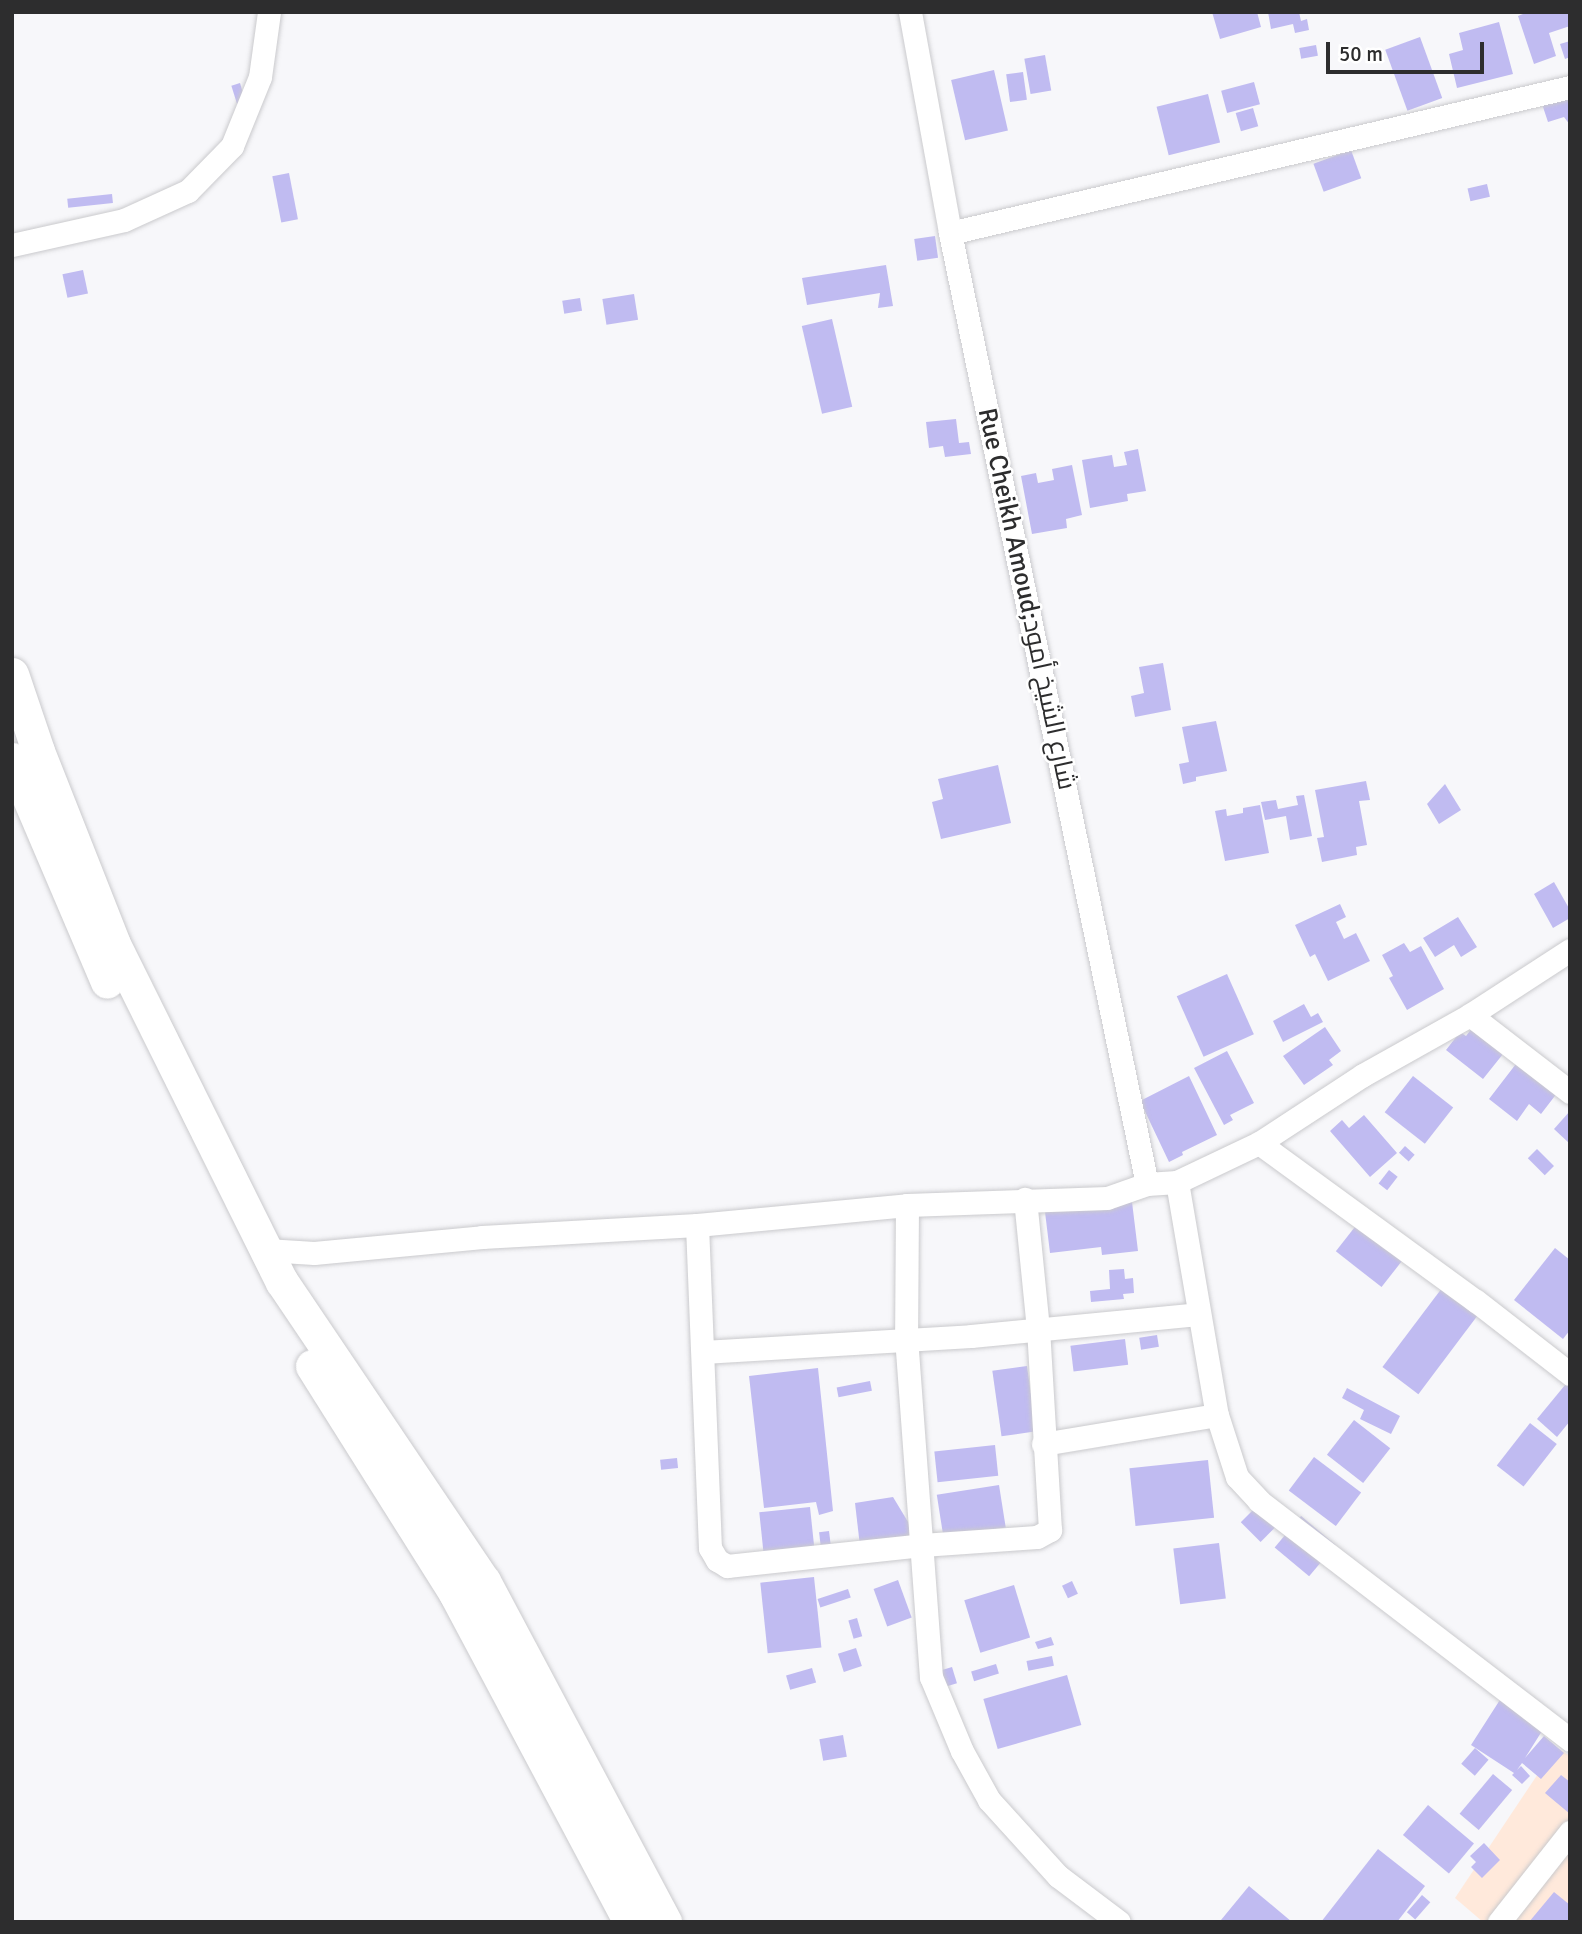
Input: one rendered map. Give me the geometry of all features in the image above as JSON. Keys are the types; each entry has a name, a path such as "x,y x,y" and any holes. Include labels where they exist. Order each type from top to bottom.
{"street":[{"path":"12,245 124,220 188,191 232,146 260,77 269,12"},
{"name":"Rue Cheikh Amoud;شارع الشيخ أمود","path":"910,12 950,233 1147,1184"},
{"path":"950,233 1570,87"},
{"path":"12,674 38,751 114,944 282,1282 484,1581 665,1922"},
{"path":"12,759 92,952 268,1294 456,1595 629,1922"},
{"path":"266,1250 314,1253 482,1237 697,1225 907,1205 1107,1198 1147,1184 1177,1182 1259,1143 1363,1075 1470,1015 1570,950"},
{"path":"1470,1015 1570,1092"},
{"path":"1259,1143 1476,1301 1570,1374"},
{"path":"1177,1182 1217,1415 1237,1476 1259,1501 1570,1740"},
{"path":"697,1225 710,1548 717,1560 727,1566 1045,1535 1052,1526 1043,1444 1038,1329 1025,1199"},
{"path":"907,1205 906,1337 931,1677 962,1751 989,1800 1049,1866 1119,1922"},
{"path":"282,1282 314,1253"},
{"path":"703,1352 906,1337 971,1336 1198,1314"},
{"path":"1043,1444 1217,1415"},
{"path":"1499,1922 1570,1832"}],"shaded area":[{"path":"1556,1747 1570,1756 1570,1922 1483,1922 1455,1898"}],"building":[{"path":"1212,12 1257,12 1261,27 1220,39"},
{"path":"1268,12 1299,12 1301,21 1307,19 1309,30 1295,33 1293,24 1271,29"},
{"path":"1528,12 1570,12 1570,26 1549,33 1556,56 1534,64 1518,16"},
{"path":"1499,22 1513,74 1457,88 1449,54 1463,50 1459,33"},
{"path":"1420,37 1442,98 1407,111 1385,50"},
{"path":"1570,41 1570,57 1565,59 1560,44"},
{"path":"1316,45 1318,56 1301,59 1299,48"},
{"path":"1045,55 1051,90 1031,94 1024,59"},
{"path":"994,70 1008,130 965,140 951,80"},
{"path":"1023,72 1027,100 1010,102 1006,74"},
{"path":"1254,82 1260,104 1227,113 1221,91"},
{"path":"240,83 247,106 238,109 231,86"},
{"path":"1208,94 1220,143 1169,155 1157,107"},
{"path":"1570,96 1570,125 1564,117 1548,122 1542,104"},
{"path":"1253,108 1258,126 1241,131 1236,113"},
{"path":"1351,150 1361,178 1324,192 1313,164"},
{"path":"289,173 298,219 281,222 272,176"},
{"path":"1487,184 1490,197 1470,201 1468,188"},
{"path":"112,194 113,203 68,208 67,199"},
{"path":"935,236 938,258 917,261 914,239"},
{"path":"886,265 893,306 878,308 880,293 807,305 802,278"},
{"path":"83,270 88,293 67,298 62,274"},
{"path":"634,294 638,320 606,325 602,299"},
{"path":"580,298 582,311 564,314 562,301"},
{"path":"832,319 852,407 822,414 802,326"},
{"path":"956,419 959,443 969,442 971,454 945,457 943,446 929,448 926,422"},
{"path":"1138,449 1146,491 1127,494 1128,501 1090,508 1082,460 1112,455 1114,467 1127,465 1124,452"},
{"path":"1072,465 1082,515 1066,519 1067,528 1032,534 1021,476 1036,473 1038,483 1054,480 1052,469"},
{"path":"1163,663 1171,710 1135,717 1131,696 1144,693 1139,667"},
{"path":"1216,721 1227,771 1196,777 1196,781 1183,784 1179,764 1189,762 1182,727"},
{"path":"998,765 1011,823 941,839 932,802 943,799 938,779"},
{"path":"1366,781 1370,800 1359,801 1367,845 1356,847 1357,855 1322,862 1317,838 1324,837 1315,790"},
{"path":"1445,784 1461,810 1439,824 1427,804"},
{"path":"1304,795 1312,836 1290,840 1286,816 1265,820 1261,802 1276,800 1278,809 1298,805 1296,796"},
{"path":"1260,805 1269,853 1225,861 1215,811 1226,809 1227,816 1243,813 1243,808"},
{"path":"1554,882 1570,910 1570,918 1553,928 1534,894"},
{"path":"1340,904 1346,917 1336,922 1344,939 1356,933 1370,961 1328,981 1315,954 1310,957 1295,925"},
{"path":"1458,917 1477,947 1461,957 1454,945 1435,957 1423,938"},
{"path":"1404,943 1410,952 1421,946 1444,989 1407,1010 1389,978 1393,976 1382,955"},
{"path":"1227,974 1254,1034 1204,1057 1177,996"},
{"path":"1304,1004 1311,1017 1318,1013 1323,1022 1283,1042 1273,1021"},
{"path":"1475,1024 1507,1049 1483,1079 1446,1050 1460,1032 1466,1036"},
{"path":"1325,1027 1341,1051 1329,1060 1333,1065 1304,1085 1283,1056"},
{"path":"1227,1051 1254,1103 1230,1115 1233,1120 1224,1125 1194,1068"},
{"path":"1519,1060 1561,1088 1541,1114 1529,1104 1517,1121 1489,1099"},
{"path":"1189,1076 1217,1135 1182,1152 1183,1155 1169,1162 1140,1101"},
{"path":"1413,1076 1453,1107 1425,1144 1385,1112"},
{"path":"1570,1111 1570,1144 1554,1129"},
{"path":"1364,1115 1397,1153 1370,1177 1330,1131 1342,1120 1349,1128"},
{"path":"1405,1146 1415,1155 1409,1161 1399,1153"},
{"path":"1537,1149 1554,1166 1545,1175 1528,1158"},
{"path":"1389,1170 1398,1177 1387,1190 1379,1183"},
{"path":"1132,1202 1138,1251 1102,1255 1101,1247 1050,1253 1045,1212"},
{"path":"1358,1223 1404,1259 1382,1287 1336,1251"},
{"path":"1555,1248 1570,1260 1570,1330 1563,1339 1514,1300"},
{"path":"1124,1269 1125,1279 1133,1278 1134,1293 1123,1294 1124,1299 1091,1302 1090,1291 1110,1289 1109,1270"},
{"path":"1442,1288 1478,1315 1418,1394 1382,1367"},
{"path":"1157,1335 1159,1347 1141,1350 1139,1338"},
{"path":"1125,1339 1128,1365 1074,1372 1070,1346"},
{"path":"1027,1366 1036,1431 1002,1436 992,1371"},
{"path":"818,1368 833,1511 819,1515 816,1502 764,1508 749,1376"},
{"path":"1570,1379 1570,1421 1557,1437 1537,1419"},
{"path":"870,1381 872,1391 839,1397 837,1387"},
{"path":"1347,1388 1400,1416 1391,1434 1360,1419 1364,1410 1342,1398"},
{"path":"1354,1420 1390,1448 1363,1483 1327,1455"},
{"path":"1530,1423 1557,1444 1524,1486 1497,1466"},
{"path":"995,1445 998,1476 938,1482 934,1451"},
{"path":"1314,1457 1361,1493 1336,1526 1289,1491"},
{"path":"677,1458 678,1468 661,1470 660,1460"},
{"path":"1208,1460 1214,1518 1135,1526 1129,1468"},
{"path":"999,1485 1006,1527 944,1537 937,1495"},
{"path":"893,1497 922,1545 860,1546 855,1503"},
{"path":"1262,1501 1282,1521 1261,1542 1241,1522"},
{"path":"810,1507 815,1551 764,1556 759,1512"},
{"path":"1301,1516 1335,1545 1309,1576 1275,1547"},
{"path":"829,1531 832,1554 822,1555 819,1532"},
{"path":"1219,1543 1226,1599 1180,1604 1173,1549"},
{"path":"814,1577 821,1648 768,1653 760,1583"},
{"path":"898,1580 912,1618 887,1626 874,1589"},
{"path":"1072,1581 1078,1594 1068,1598 1062,1586"},
{"path":"1014,1585 1030,1638 980,1653 964,1600"},
{"path":"848,1589 851,1598 820,1607 818,1599"},
{"path":"857,1618 862,1636 854,1639 848,1620"},
{"path":"1051,1637 1054,1645 1038,1649 1035,1642"},
{"path":"856,1648 862,1666 844,1672 838,1654"},
{"path":"1052,1656 1054,1666 1028,1671 1026,1661"},
{"path":"996,1664 999,1674 974,1681 971,1672"},
{"path":"952,1667 957,1683 939,1689 934,1673"},
{"path":"812,1668 816,1682 790,1690 786,1675"},
{"path":"1067,1675 1081,1725 998,1749 983,1699"},
{"path":"1505,1692 1549,1720 1525,1758 1544,1736 1564,1753 1541,1779 1522,1763 1517,1770 1521,1766 1530,1776 1522,1784 1512,1775 1514,1773 1471,1745"},
{"path":"843,1735 847,1757 823,1761 819,1739"},
{"path":"1475,1748 1489,1760 1475,1776 1461,1764"},
{"path":"1493,1774 1512,1790 1479,1830 1460,1814"},
{"path":"1561,1775 1570,1782 1570,1814 1545,1793"},
{"path":"1428,1805 1474,1844 1449,1873 1403,1835"},
{"path":"1484,1843 1500,1860 1482,1878 1471,1867 1476,1862 1470,1856"},
{"path":"1378,1849 1425,1886 1397,1922 1321,1922"},
{"path":"1249,1886 1292,1922 1223,1922 1221,1920"},
{"path":"1554,1892 1570,1905 1570,1922 1529,1922"},
{"path":"1422,1895 1430,1902 1415,1920 1407,1912"}]}
